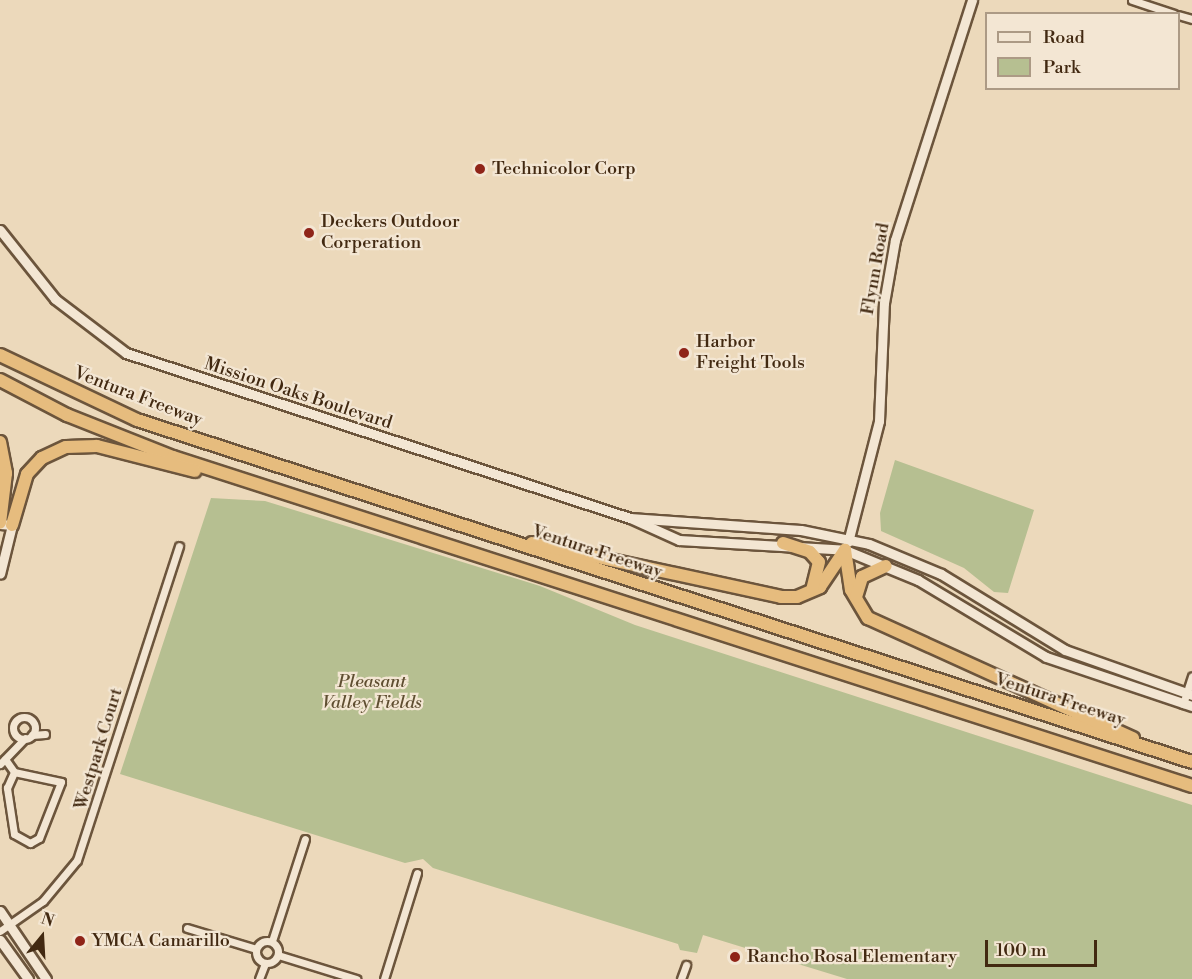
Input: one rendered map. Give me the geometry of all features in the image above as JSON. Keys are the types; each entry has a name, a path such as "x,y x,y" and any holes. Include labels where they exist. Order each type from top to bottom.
{"highway":[{"name":"Ventura Freeway","path":"0,355 137,420 468,530 1192,762"},
{"path":"0,380 119,437 260,486 1192,786"},
{"path":"0,442 6,473 6,524"},
{"path":"6,524 27,474 42,458 77,445 260,486"},
{"path":"468,530 781,597 809,594 827,579 845,550"},
{"path":"783,543 810,552 819,562 809,594"},
{"path":"845,550 855,601 868,618 1114,726 1149,748"},
{"path":"855,601 862,577 886,566"}],"main road":[{"name":"Flynn Road","path":"845,550 879,421 884,303 893,249 972,0"},
{"name":"Mission Oaks Boulevard","path":"0,230 55,299 126,353 630,518 679,540 783,543 845,550 941,592 1046,657 1188,705"},
{"name":"Mission Oaks Boulevard","path":"630,518 850,538 917,562 1074,654 1189,694"},
{"path":"0,574 6,524"},
{"path":"0,911 4,929 46,979"},
{"path":"0,940 28,979"}],"street":[{"path":"1132,0 1168,12"},
{"name":"Westpark Court","path":"4,929 43,901 77,860 179,546"},
{"path":"1188,705 1192,676"},
{"path":"14,772 6,788 14,834 30,843 39,838 61,782 14,772 3,761 27,734"},
{"path":"278,955 272,942 305,839"},
{"path":"384,979 417,873"},
{"path":"187,928 256,949 272,942"},
{"path":"256,949 264,963 260,979"},
{"path":"264,963 278,955 356,979"},
{"path":"681,979 686,965"}],"green space":[{"path":"895,460 1034,510 1008,593 994,592 964,568 881,531 880,513"},
{"name":"Pleasant Valley Fields","path":"211,498 265,501 540,586 635,625 1192,805 1192,979 847,979 703,935 697,953 680,950 678,944 433,868 423,859 405,863 120,774"}],"place":[{"name":"Technicolor Corp","path":"480,169"},
{"name":"Deckers Outdoor Corperation","path":"309,233"},
{"name":"Harbor Freight Tools","path":"684,353"},
{"name":"YMCA Camarillo","path":"80,941"},
{"name":"Rancho Rosal Elementary","path":"735,957"}]}
